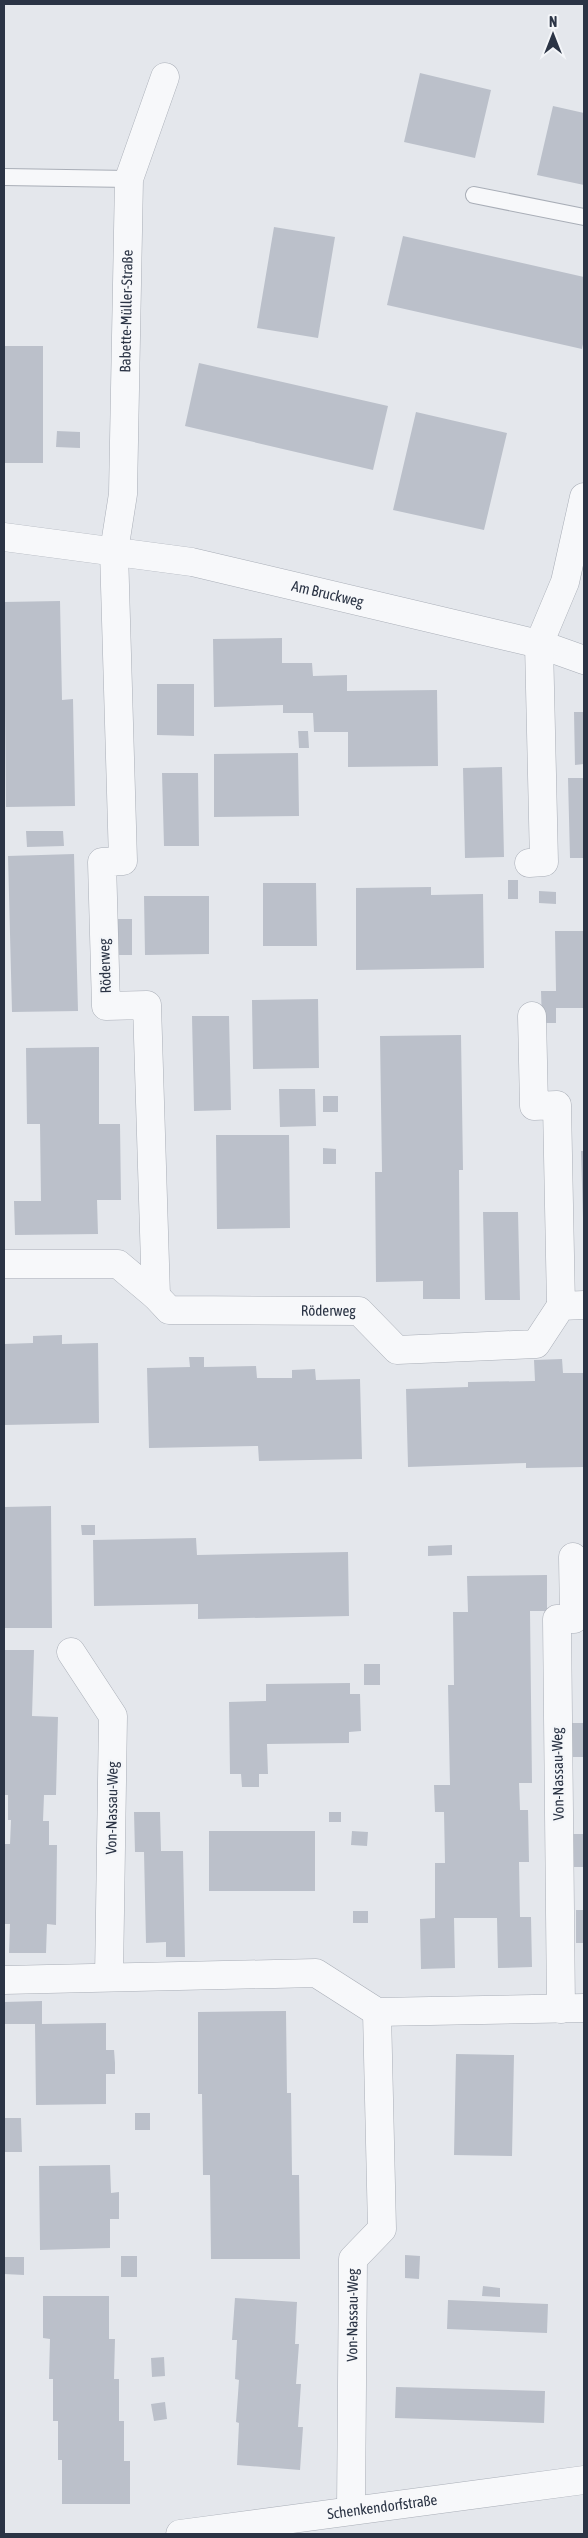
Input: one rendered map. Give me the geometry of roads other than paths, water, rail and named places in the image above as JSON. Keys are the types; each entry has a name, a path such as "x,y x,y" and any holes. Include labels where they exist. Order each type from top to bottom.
{"street":[{"name":"Babette-Müller-Straße","path":"114,551 123,494 128,179 165,77"},
{"path":"529,863 544,862 540,644 565,582 584,497"},
{"name":"Am Bruckweg","path":"4,537 192,562 540,644 584,660"},
{"name":"Röderweg","path":"114,551 123,861 102,862 106,1006 148,1005 156,1296"},
{"name":"Röderweg","path":"4,1264 118,1264 156,1296 169,1310 359,1311 397,1350 536,1344 572,1306 557,1105 534,1106 532,1016"},
{"name":"Von-Nassau-Weg","path":"351,2510 353,2259 382,2229 377,2012 572,2008 557,1618 574,1618 573,1557"},
{"name":"Von-Nassau-Weg","path":"71,1652 113,1716 109,1977"},
{"path":"4,1980 316,1973 377,2012"},
{"name":"Schenkendorfstraße","path":"180,2534 584,2480"}],"lane":[{"path":"4,177 128,179"},
{"path":"474,195 584,218"}]}
